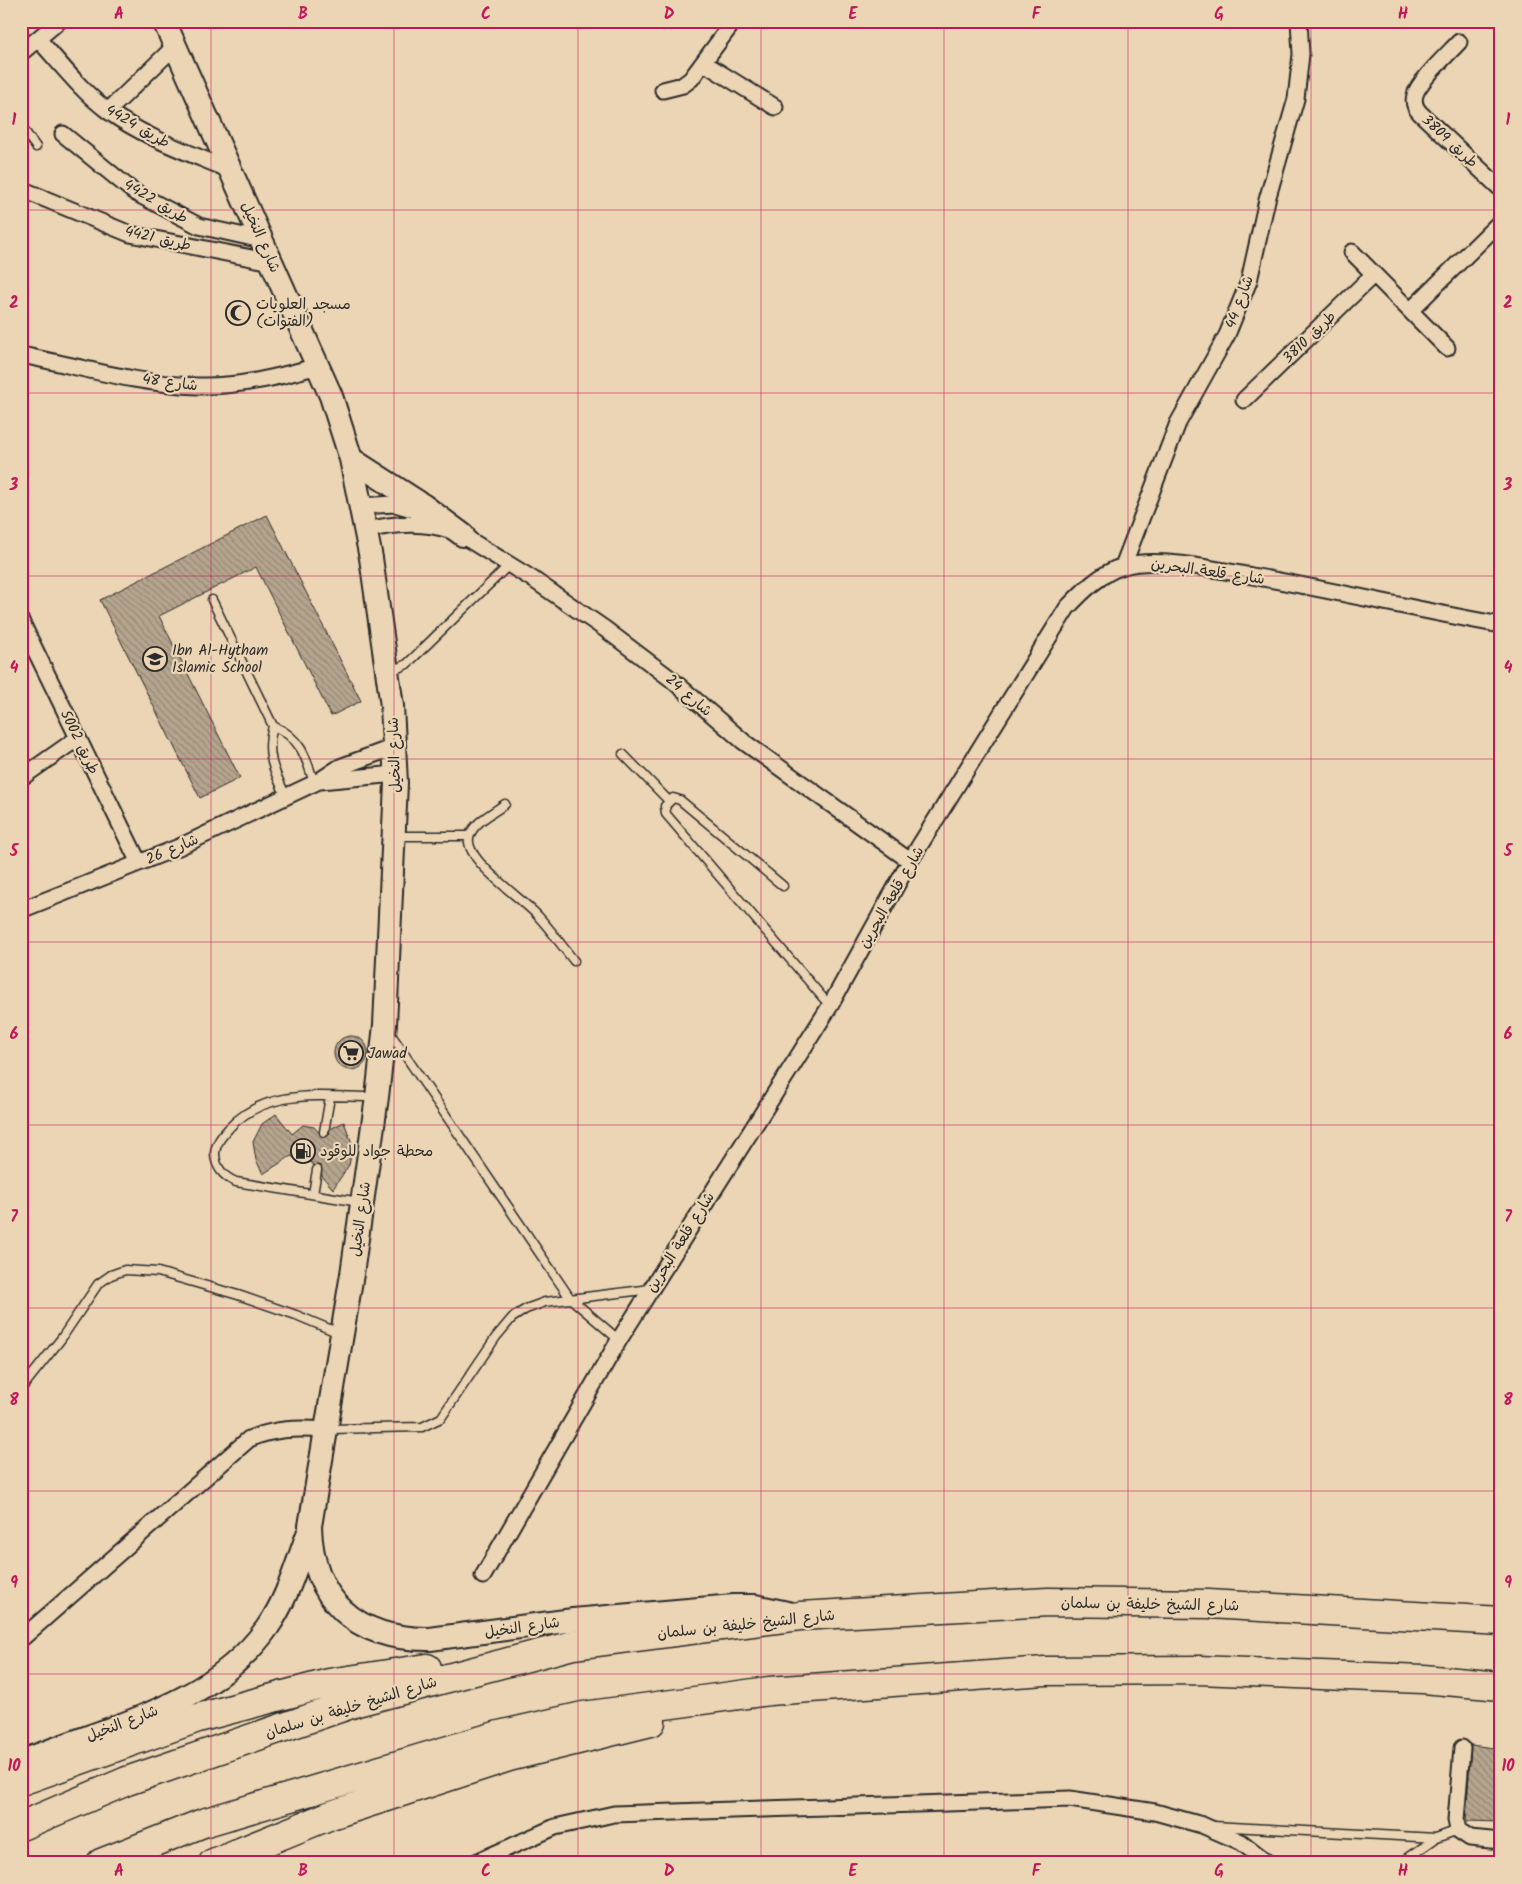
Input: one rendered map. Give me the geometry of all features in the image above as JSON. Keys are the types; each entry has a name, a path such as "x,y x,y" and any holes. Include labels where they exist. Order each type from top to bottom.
{"highway":[{"name":"شارع الشيخ خليفة بن سلمان","path":"21,1826 127,1781 357,1702 562,1647 800,1616 1048,1602 1208,1604 1501,1621"},
{"path":"21,1781 198,1718 329,1683 562,1647"},
{"path":"101,1863 203,1823 499,1735 583,1716 769,1691 1044,1671 1198,1670 1423,1679 1501,1686"},
{"path":"213,1863 331,1815 509,1757 769,1691"}],"street":[{"path":"21,53 59,21"},
{"name":"شارع النخيل","path":"21,1762 177,1702 211,1683 242,1658 267,1628 286,1593 310,1526 362,1202 377,1097 384,1025 396,774 387,668 365,531 351,460 318,366 164,21"},
{"path":"664,90 683,85 691,79 734,21"},
{"name":"شارع 44","path":"1123,566 1178,422 1227,334 1249,281 1267,200 1296,98 1301,54 1299,21"},
{"name":"طريق 4424","path":"38,39 92,97 108,111 153,138 232,171"},
{"name":"طريق 3809","path":"1459,42 1416,91 1414,97 1416,108 1501,189"},
{"path":"108,111 174,47"},
{"path":"704,63 775,107"},
{"name":"طريق 4422","path":"63,134 134,192 199,226 262,240"},
{"name":"طريق 4421","path":"21,189 130,234 272,262"},
{"path":"1411,310 1501,221"},
{"path":"1352,252 1447,348"},
{"name":"طريق 3810","path":"1244,400 1374,274"},
{"name":"شارع 48","path":"21,355 170,384 199,386 257,382 318,366"},
{"path":"351,460 424,506 462,535"},
{"name":"شارع 24","path":"360,506 395,504 409,506 510,564 606,629 671,679 744,742 910,861"},
{"name":"شارع 24","path":"365,531 385,526 414,524 444,528 462,535"},
{"name":"شارع قلعة البحرين","path":"483,1576 619,1340 830,1006 910,861 1067,608 1080,594 1099,579 1123,566 1142,563 1212,569 1501,625"},
{"name":"طريق 5002","path":"21,621 139,863"},
{"path":"21,778 78,738"},
{"name":"شارع 26","path":"21,910 199,838 316,782 340,768 394,747"},
{"name":"شارع 26","path":"316,782 396,774"},
{"path":"21,1639 249,1439 267,1431 287,1428 325,1430"},
{"name":"شارع النخيل","path":"310,1526 311,1550 317,1573 328,1594 344,1612 363,1626 385,1636 408,1640 430,1639 573,1620 734,1606 755,1606 800,1616"},
{"path":"1462,1748 1456,1820 1458,1830 1470,1838 1501,1841"},
{"path":"474,1863 556,1827 623,1814 1070,1799 1155,1812 1202,1825 1241,1842 1268,1863"}],"lane":[{"path":"21,126 36,147"},
{"path":"387,668 398,668 407,664 510,564"},
{"path":"212,600 273,726 268,748 270,760 286,796"},
{"path":"273,726 292,735 299,743 316,782"},
{"path":"623,754 669,801"},
{"path":"783,886 680,800 673,798 669,801 666,806 666,814 830,1006"},
{"path":"504,804 478,823 469,836 469,846 480,862 538,916 574,961"},
{"path":"393,836 469,836"},
{"path":"384,1025 570,1298 619,1340"},
{"path":"362,1202 229,1180 219,1169 215,1154 216,1147 223,1135 236,1122 250,1111 265,1103 300,1096 377,1097"},
{"path":"324,1132 330,1097"},
{"path":"313,1194 317,1170"},
{"path":"21,1389 61,1339 98,1284 111,1275 125,1270 158,1272 238,1295 296,1315 342,1334"},
{"path":"325,1430 422,1427 441,1418 496,1337 512,1318 526,1309 545,1302 570,1298 651,1290"},
{"path":"1202,1825 1436,1838"},
{"path":"1401,1863 1436,1838 1458,1830"}],"building":[{"name":"Ibn Al-Hytham Islamic School","path":"267,515 361,701 331,716 256,567 159,616 240,778 200,798 100,600"},
{"name":"Jawad","path":"351,1036 358,1037 363,1041 367,1046 367,1060 363,1065 358,1069 351,1070 344,1069 339,1065 335,1060 334,1053 335,1046 339,1041 344,1037"},
{"name":"محطة جواد للوقود","path":"276,1114 292,1134 303,1125 314,1127 324,1138 329,1135 330,1129 344,1122 353,1146 349,1165 333,1189 322,1176 321,1166 314,1166 311,1162 300,1162 291,1156 263,1174 256,1160 253,1142 262,1124"},
{"path":"1471,1745 1501,1749 1501,1822 1466,1821"}],"place":[{"name":"مسجد العلويات (الفتوات)","path":"238,313"},
{"name":"Ibn Al-Hytham Islamic School","path":"155,659"},
{"name":"Jawad","path":"351,1053"},
{"name":"محطة جواد للوقود","path":"303,1151"}]}
